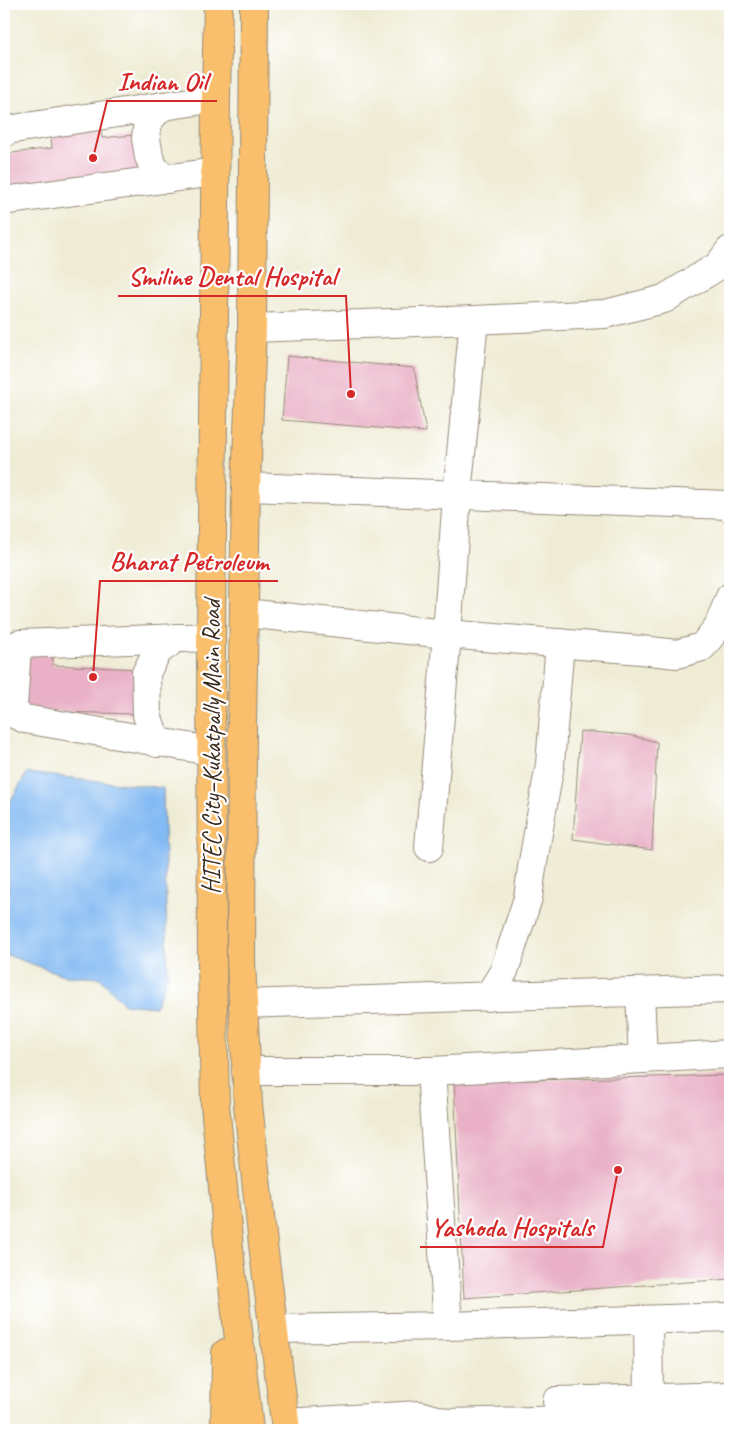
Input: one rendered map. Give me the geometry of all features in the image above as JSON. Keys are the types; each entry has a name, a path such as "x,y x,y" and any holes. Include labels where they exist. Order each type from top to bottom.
{"main road":[{"name":"HITEC City–Kukatpally Main Road","path":"218,4 211,637 212,963 215,1105 229,1249"},
{"name":"HITEC City–Kukatpally Main Road","path":"254,4 252,328 246,487 241,951 248,1104 262,1244 286,1428"},
{"path":"225,1430 229,1249"},
{"path":"229,1249 249,1430"}],"street":[{"path":"4,133 7,130 216,98"},
{"path":"162,106 148,121 146,138 149,157 156,170 168,179"},
{"path":"4,199 10,200 215,172"},
{"path":"252,328 605,314 664,299 718,266 730,250"},
{"path":"429,847 457,495 474,320"},
{"path":"246,487 728,505 730,508"},
{"path":"244,613 447,634 677,654 702,647 718,627 730,597"},
{"path":"211,637 19,644 17,648 13,708 16,715 25,719 211,751"},
{"path":"157,743 147,715 146,673 156,652 176,638"},
{"path":"488,996 504,971 528,898 550,764 560,643"},
{"path":"243,1004 730,989"},
{"path":"640,992 643,1059"},
{"path":"246,1071 431,1071 730,1054"},
{"path":"431,1071 448,1326"},
{"path":"273,1329 448,1326 730,1317"},
{"path":"648,1320 649,1398"},
{"path":"286,1428 419,1415 443,1405 730,1396"},
{"path":"419,1415 448,1423 730,1416"}],"water":[{"path":"27,773 163,788 168,976 155,1007 124,1004 100,978 66,976 4,954 4,887 9,890 4,849 8,805"}],"building":[{"path":"99,119 102,138 134,135 140,175 6,195 4,154 52,148 50,131"},
{"path":"287,356 414,368 426,432 282,420"},
{"path":"21,648 52,648 53,665 137,669 137,714 20,711"},
{"path":"580,731 629,735 657,742 652,850 573,839"},
{"path":"730,1075 730,1279 464,1298 454,1082"}],"place":[{"name":"Indian Oil","path":"93,158"},
{"name":"Smiline Dental Hospital","path":"351,394"},
{"name":"Bharat Petroleum","path":"93,677"},
{"name":"Yashoda Hospitals","path":"618,1170"}]}
